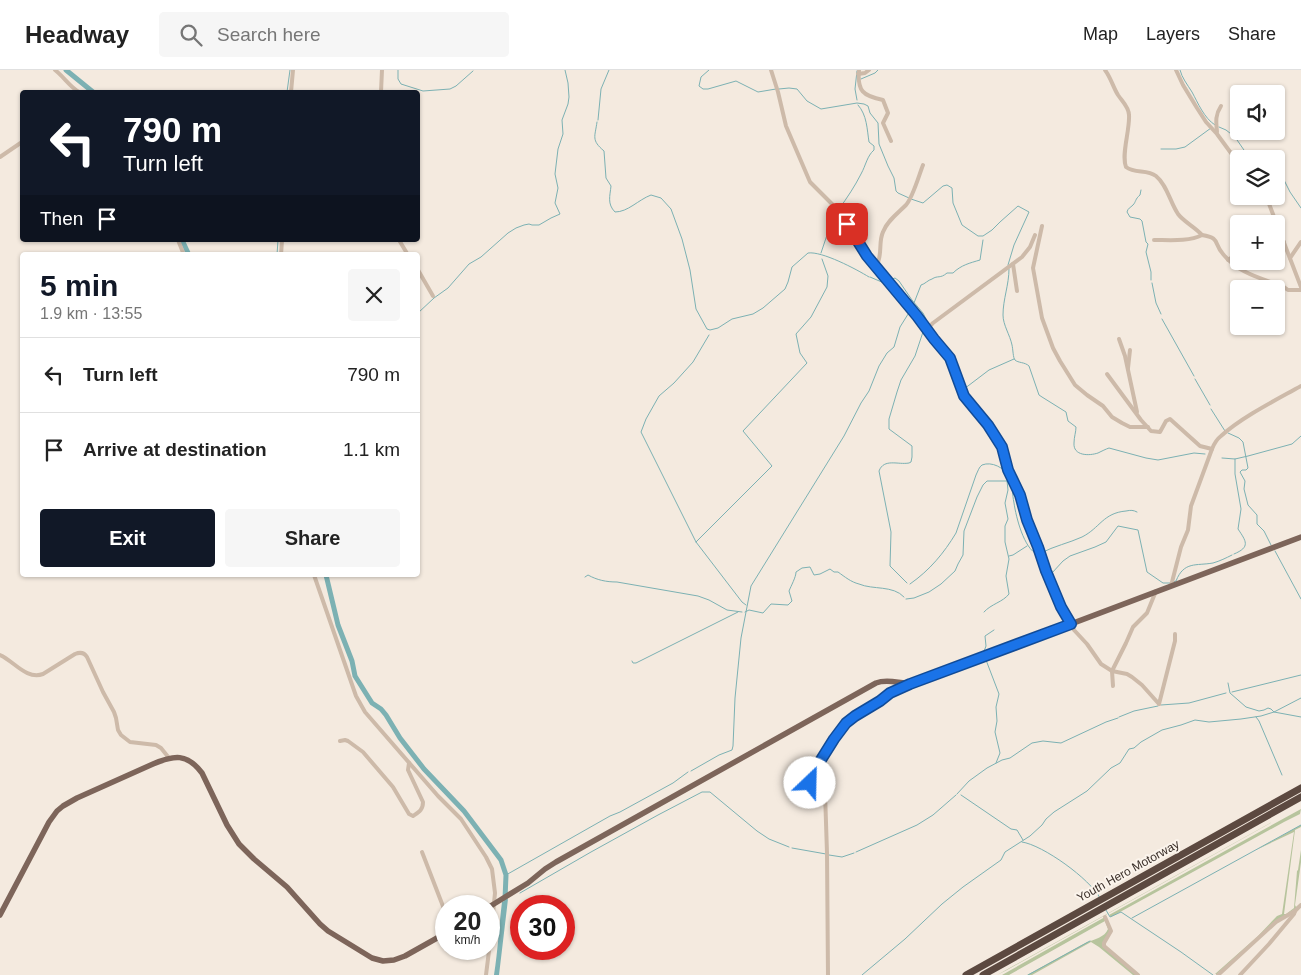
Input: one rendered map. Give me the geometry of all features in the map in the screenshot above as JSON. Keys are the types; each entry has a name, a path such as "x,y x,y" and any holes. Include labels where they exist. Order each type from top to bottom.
{"highway":[{"name":"Youth Hero Motorway","path":"966,975 1301,788"},
{"name":"Youth Hero Motorway","path":"983,975 1301,797"}],"main road":[{"path":"500,901 556,862 876,683 886,681 910,684 1301,537"},
{"path":"0,915 49,822 57,811 77,798 169,758 177,757 184,758 202,773 227,825 239,844 287,887 320,924 328,930 372,958 383,961 405,956 435,939"}],"street":[{"path":"55,70 75,90"},
{"path":"291,90 292,70"},
{"path":"381,90 382,70"},
{"path":"771,70 786,126 810,182 837,209 867,256 950,358 964,396 988,425 1002,447 1008,470 1020,495 1046,571 1061,607 1074,630 1088,644 1101,664 1112,671 1132,677 1142,685 1158,704 1175,641 1175,634"},
{"path":"868,70 865,73 859,72 859,84 862,91 868,97 883,100 888,113 884,125 891,141"},
{"path":"1105,70 1129,112 1124,159 1126,167 1132,170 1150,172 1155,175 1164,185 1179,215 1202,235 1215,239 1222,254 1242,272 1288,290 1301,289 1285,245"},
{"path":"1176,70 1196,108 1230,152"},
{"path":"1217,134 1216,118 1217,111 1221,106"},
{"path":"0,157 20,143"},
{"path":"876,266 879,262 883,230 908,201 923,165"},
{"path":"1042,226 1033,268 1042,318 1057,355 1075,385 1103,406 1112,417 1130,427 1148,427"},
{"path":"927,329 1013,264 1027,250 1035,234"},
{"path":"1154,240 1188,239 1202,235"},
{"path":"1290,258 1301,242"},
{"path":"1013,264 1017,291"},
{"path":"420,273 433,296"},
{"path":"1118,339 1125,356 1137,414"},
{"path":"1128,373 1130,350"},
{"path":"1107,374 1137,414 1154,432 1160,432 1166,421 1170,419 1200,446 1212,449"},
{"path":"1171,586 1181,547 1188,530 1191,506 1212,449 1219,437 1301,386"},
{"path":"315,577 356,696 365,712 460,819 492,869 495,895"},
{"path":"1113,686 1112,671 1133,627 1147,613 1156,591"},
{"path":"0,655 28,674 38,676 75,654 84,653 114,712 121,735 130,742 156,745 169,758"},
{"path":"828,975 825,792 824,790 813,788 810,785 810,779 846,723 890,693 910,684"},
{"path":"340,741 348,741 363,752 393,787 412,816 421,810 424,802 408,770 409,763"},
{"path":"422,852 439,895"},
{"path":"1218,975 1276,922 1295,911 1301,905"},
{"path":"1240,975 1269,944 1295,911"},
{"path":"1105,917 1111,931 1104,942 1104,946 1138,975"},
{"path":"486,975 488,960"}],"green space":[{"path":"1301,806 1007,970 997,975"},
{"path":"1301,809 1300,814 1111,917 1109,915"},
{"path":"1301,825 1301,827 1295,830 1284,914 1294,908 1301,850 1295,905 1296,907 1301,903 1301,905 1272,924 1215,974 1258,936 1277,916 1282,914 1294,832 1256,850"},
{"path":"1105,917 1110,930 1103,944 1137,975 1133,975 1091,942 1032,975 1027,975 1087,942 1102,936 1108,929 1105,921 1009,975 1002,975"}],"water":[{"path":"508,899 499,975 494,975 496,960 500,960 502,902"}],"waterway":[{"path":"66,70 91,90"},
{"path":"287,90 290,70"},
{"path":"398,70 398,79 401,84 420,90"},
{"path":"420,311 448,288 469,264 481,257 508,233 524,225 539,225 560,214 555,203 558,188 555,174 558,149 563,134 562,120 569,97 565,70"},
{"path":"598,120 601,89 609,70"},
{"path":"709,70 701,77 699,86 703,89 736,81 758,92 776,89"},
{"path":"861,79 878,70"},
{"path":"1180,70 1202,110 1215,125"},
{"path":"420,90 450,89 473,71"},
{"path":"857,71 855,89 857,100"},
{"path":"779,89 797,89 807,101 821,109 857,103 868,106 870,113 878,123 879,144 894,178 896,191 909,198"},
{"path":"839,209 854,187 874,150 874,146 869,142 865,118 858,105"},
{"path":"597,122 595,138 597,144 604,151 606,178 611,186 611,206 615,212 620,211 651,195 661,198 671,209 682,239 690,270 696,309 707,329 718,328 732,319 753,314 763,308 785,289 792,267 808,253 822,255 848,265 869,277"},
{"path":"1219,127 1235,137 1244,150"},
{"path":"1161,149 1185,147 1211,128"},
{"path":"1285,182 1301,208"},
{"path":"911,199 923,203 943,186 947,185 952,188 953,203 962,225 978,236 983,236 992,230 1018,206 1029,212 1014,245 1008,265"},
{"path":"1141,190 1140,195 1127,212 1130,217 1142,221 1148,244 1146,252 1151,280"},
{"path":"821,253 836,212"},
{"path":"914,303 921,285 947,273 953,273 969,263 980,260 983,240"},
{"path":"183,242 188,252"},
{"path":"277,252 278,242"},
{"path":"696,542 772,466 743,431 807,363 800,353 796,334 811,317 827,287 828,276 822,259"},
{"path":"1009,269 1003,315 1014,359 1029,366 1039,395 1066,412 1068,421 1076,427 1074,447 1079,453 1090,455 1109,448 1158,460 1194,453 1205,454"},
{"path":"870,277 884,283 888,282"},
{"path":"890,280 895,278 899,281 923,313 926,325"},
{"path":"1152,283 1156,303 1161,314"},
{"path":"691,771 732,750 741,638 751,586 844,436 869,391 879,366 887,353 894,347 900,327 910,311"},
{"path":"1162,319 1194,376"},
{"path":"907,583 890,566 891,532 879,471 881,467 888,463 911,462 912,446 889,429 889,419 901,380 915,356 924,329"},
{"path":"709,335 693,362 659,396 641,432 696,542 746,605"},
{"path":"964,389 989,370 1014,359"},
{"path":"1195,379 1210,405"},
{"path":"1211,409 1225,431"},
{"path":"1228,433 1243,442 1248,468 1240,472 1245,481 1244,489 1248,505 1257,515 1257,524 1264,531 1271,545"},
{"path":"1222,458 1235,459 1292,444 1301,436"},
{"path":"1234,554 1245,546 1245,540 1238,529 1241,509 1235,474 1235,459"},
{"path":"910,584 930,567 956,533 976,475 981,466 986,464 997,466 1009,476 1021,532 1028,546 1037,554"},
{"path":"906,599 929,592 955,571 963,555 964,531 983,485 987,481 1007,481 1008,490 1005,503 1008,519 1005,526 1005,542 1009,559 1006,576 1009,594 984,612"},
{"path":"1041,553 1082,537 1118,512 1129,510 1137,512"},
{"path":"1052,573 1070,556 1106,542 1118,526 1138,530 1147,572 1163,583 1170,583"},
{"path":"1009,556 1027,546"},
{"path":"1275,551 1301,599"},
{"path":"1173,582 1176,581 1187,567 1213,563 1232,555"},
{"path":"745,612 749,610 763,613 771,604 788,605 792,601 789,591 796,572 802,568 810,567 814,575 830,569 856,583 889,589 904,597"},
{"path":"585,577 588,575 605,581 698,596 727,610 742,612"},
{"path":"326,577 338,625 352,661 355,676 372,703 386,715 400,738 424,769 464,811 501,860 506,875 505,899"},
{"path":"632,661 636,663 738,612"},
{"path":"983,654 986,646 985,636 994,630"},
{"path":"986,660 999,694 996,707 997,721 995,732 1000,753 996,763"},
{"path":"1232,692 1301,675"},
{"path":"1228,683 1230,693 1246,707 1259,711 1268,708 1274,712 1301,717"},
{"path":"1161,705 1189,703 1226,693"},
{"path":"862,975 905,939 942,904 1001,860 1005,852 1030,836 1054,812 1087,791 1111,768 1120,763 1129,749 1134,748 1162,730 1195,720 1209,722 1261,716 1274,712 1301,698"},
{"path":"1119,717 1134,711 1158,706"},
{"path":"1256,717 1282,775"},
{"path":"957,794 969,781 987,768 1010,758 1032,743 1043,741 1061,743 1118,718"},
{"path":"506,875 673,783 688,772"},
{"path":"520,893 702,792 710,792 757,831 769,839 789,847"},
{"path":"856,852 917,825 933,815 956,795"},
{"path":"961,795 1011,829 1017,830 1023,840"},
{"path":"1132,918 1301,825"},
{"path":"1022,842 1042,849 1065,864 1087,882 1100,898"},
{"path":"792,848 826,854"},
{"path":"829,855 842,857 854,853"},
{"path":"1106,910 1110,917 1121,912 1213,975"},
{"path":"1028,975 1090,941"}],"route":[{"path":"810,783 814,771 846,723 890,693 1071,624 1061,607 1046,571 1020,495 1008,470 1002,447 988,425 964,396 953,364 945,350 867,256 847,224"}]}
